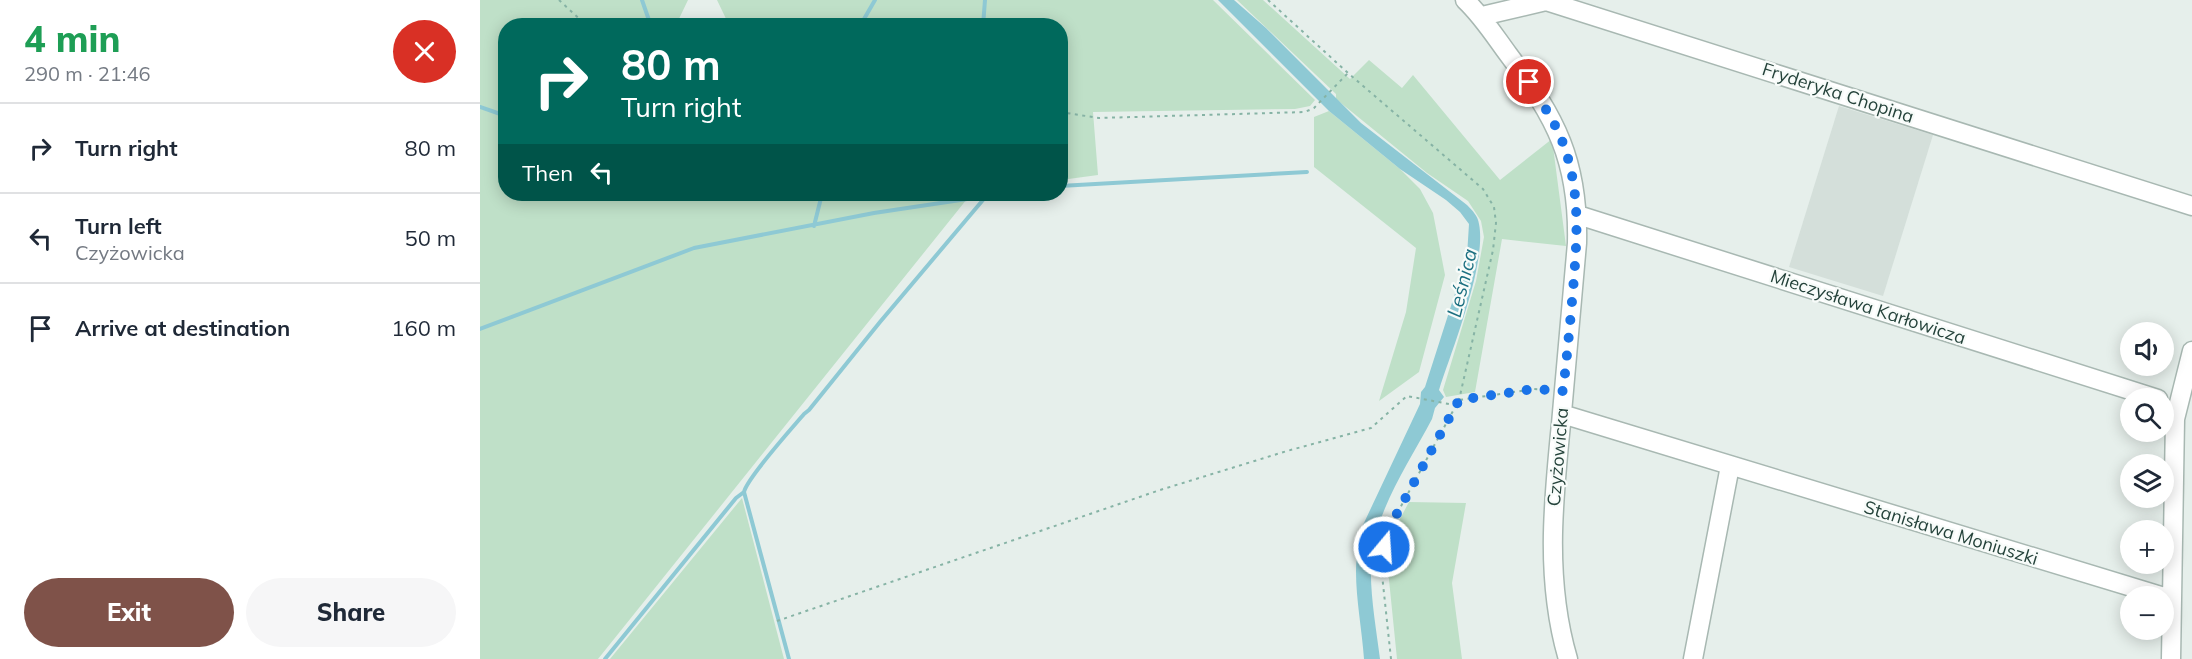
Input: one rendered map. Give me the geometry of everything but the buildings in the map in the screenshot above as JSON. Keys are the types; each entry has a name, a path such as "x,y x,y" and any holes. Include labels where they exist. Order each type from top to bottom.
{"street":[{"name":"Czyżowicka","path":"1465,0 1482,16 1529,82 1559,133 1573,177 1578,215 1577,243 1553,508 1552,564 1557,608 1568,659"},
{"name":"Fryderyka Chopina","path":"1482,16 1546,1 2192,206"},
{"name":"Mieczysława Karłowicza","path":"1578,215 2123,388"},
{"path":"2174,394 2192,351"},
{"name":"Stanisława Moniuszki","path":"1562,414 2128,586"},
{"path":"2171,586 2174,416"},
{"path":"1694,659 1730,466"},
{"path":"2171,640 2171,659"}],"path":[{"path":"559,0 578,18"},
{"path":"1268,0 1348,73 1483,189 1494,207 1496,223 1493,250 1459,400 1388,530 1381,565 1390,659"},
{"path":"1068,113 1099,118 1305,112 1314,108 1348,73"},
{"path":"777,621 1160,490 1371,428 1407,396 1449,404 1459,400 1534,389 1563,391"}],"shaded area":[{"path":"1839,106 1933,135 1883,296 1789,267"}],"green space":[{"path":"480,0 688,0 679,18 498,18 498,201 965,201 598,659 480,659"},
{"path":"717,0 1213,0 1315,100 1310,106 1295,109 1093,112 1098,175 1068,179 1068,18 726,18"},
{"path":"1237,0 1263,0 1350,79 1369,60 1402,88 1413,75 1500,180 1552,139 1566,246 1502,239 1475,392 1446,397 1443,390 1476,281 1484,237 1481,221 1468,201 1427,173 1336,99 1336,94"},
{"path":"1329,111 1400,169 1420,189 1433,213 1445,275 1419,372 1379,401 1406,312 1416,248 1314,167 1314,117"},
{"path":"742,498 784,659 610,659"},
{"path":"1409,502 1466,503 1452,583 1462,659 1397,659 1387,560 1394,530"}],"water":[{"name":"Leśnica","path":"1218,0 1234,0 1266,28 1361,123 1467,205 1478,221 1480,241 1478,261 1467,307 1439,390 1444,397 1435,408 1432,419 1396,484 1376,535 1372,553 1371,578 1380,659 1364,659 1356,582 1359,542 1363,525 1420,404 1421,392 1425,387 1467,256 1469,224 1460,212 1446,200 1400,169 1329,111"}],"waterway":[{"path":"642,0 648,18"},
{"path":"865,18 875,0"},
{"path":"984,18 985,0"},
{"path":"480,107 498,113"},
{"path":"1068,186 1307,172"},
{"path":"814,226 820,201"},
{"path":"480,329 694,248 874,213 954,201"},
{"path":"605,659 736,498 744,492 771,453 982,201"},
{"path":"744,492 789,659"}],"route":[{"path":"1384,547 1388,530 1459,400 1534,389 1563,391 1578,215 1573,177 1559,133 1529,82"}]}
